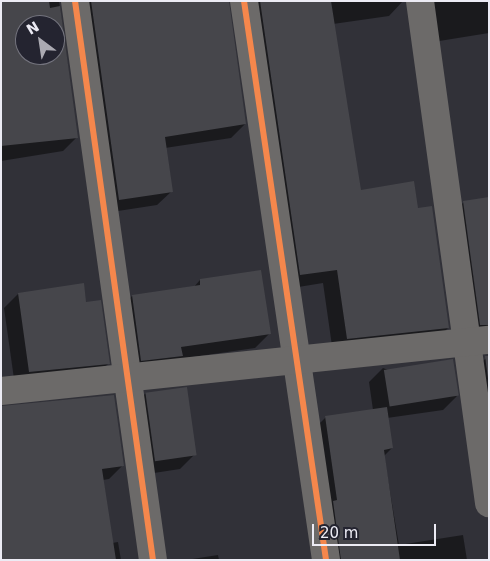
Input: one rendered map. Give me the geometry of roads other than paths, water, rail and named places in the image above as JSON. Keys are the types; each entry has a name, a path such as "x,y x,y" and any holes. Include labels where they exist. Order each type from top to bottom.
{"street":[{"path":"75,1 153,560"},
{"path":"244,1 326,560"},
{"path":"420,1 478,341 489,502"},
{"path":"1,391 478,341"}]}
